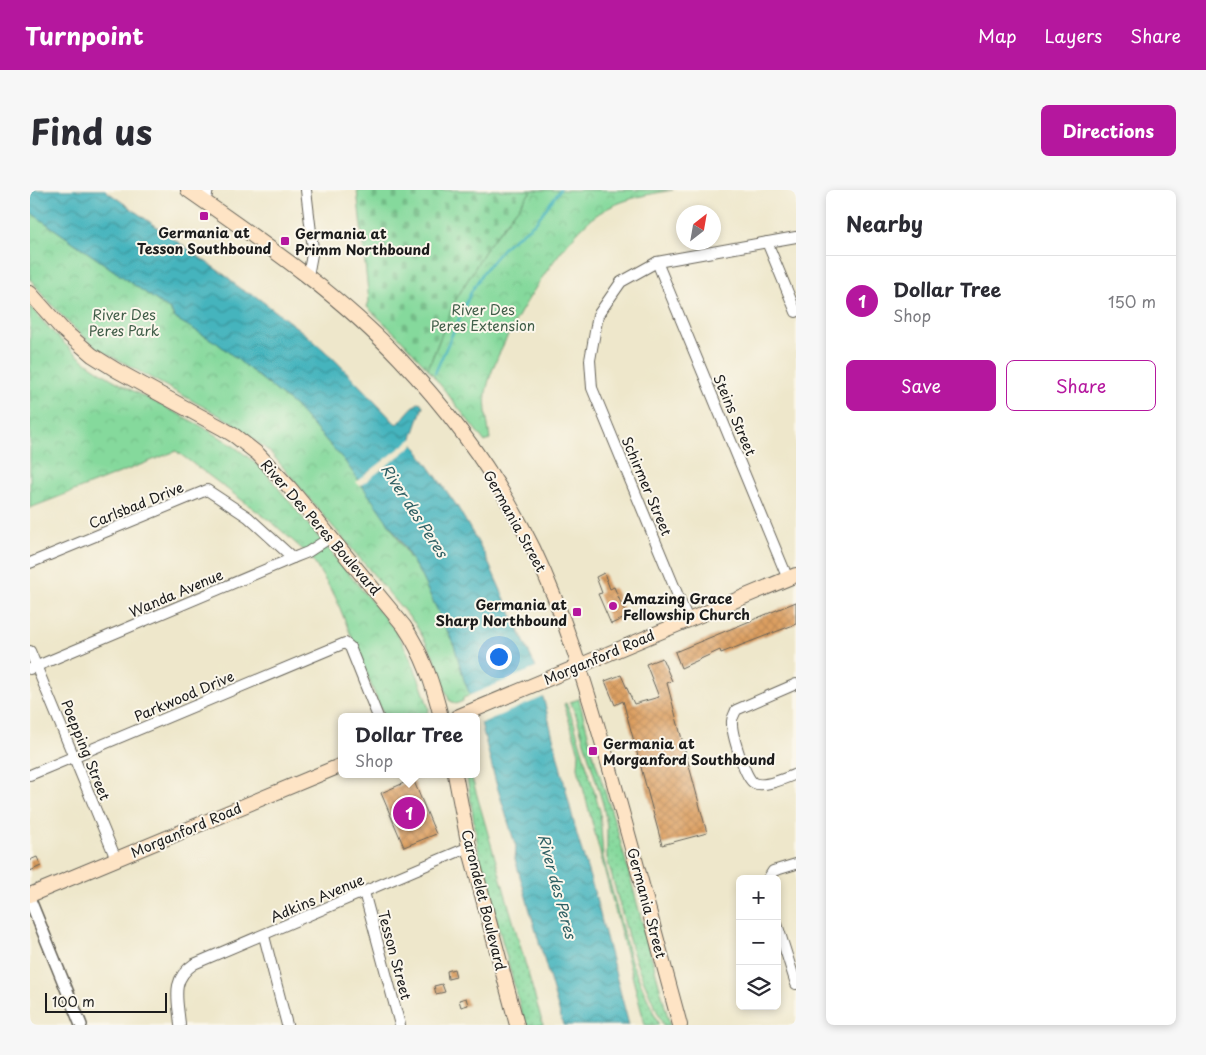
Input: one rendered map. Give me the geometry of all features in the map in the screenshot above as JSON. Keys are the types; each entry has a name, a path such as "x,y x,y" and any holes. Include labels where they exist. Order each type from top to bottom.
{"main road":[{"name":"Germania Street","path":"188,190 207,196 308,276 352,312 400,358 448,414 506,499 532,547 580,665 680,1025"},
{"name":"River Des Peres Boulevard","path":"30,293 62,330 92,355 222,428 247,445 279,475 409,633 428,671 440,713"},
{"name":"Morganford Road","path":"467,713 792,577"},
{"name":"Morganford Road","path":"30,895 338,767"},
{"name":"Carondelet Boulevard","path":"456,778 469,846 517,1025"}],"street":[{"path":"306,190 313,249 308,276"},
{"path":"657,262 796,237"},
{"path":"767,242 796,312"},
{"name":"Schirmer Street","path":"657,262 620,282 598,315 590,360 592,388 688,620"},
{"name":"Steins Street","path":"657,262 792,577"},
{"name":"Carlsbad Drive","path":"30,563 207,490 248,517 293,558"},
{"name":"Wanda Avenue","path":"33,668 308,552 331,537"},
{"name":"Parkwood Drive","path":"30,775 343,644 348,644 376,713"},
{"name":"Poepping Street","path":"30,650 33,668 74,758 116,859"},
{"path":"796,684 736,710 732,722 739,753 749,778 754,783 771,783 796,774"},
{"name":"Adkins Avenue","path":"180,1025 177,989 179,978 194,964 264,936 469,846"},
{"path":"770,875 773,871 796,864"},
{"name":"Tesson Street","path":"364,892 400,1025"},
{"path":"30,900 82,1025"},
{"path":"264,936 287,1025"},
{"path":"781,937 796,984"}],"green space":[{"path":"357,190 532,190 488,246 454,303 428,369 399,337 367,307 369,301"},
{"name":"River Des Peres Extension","path":"532,190 673,190 632,198 613,205 595,216 563,249 529,298 514,324 491,374 486,393 486,416 490,439 485,442 428,369 454,303 488,246"},
{"name":"River Des Peres Park","path":"30,212 170,310 173,316 217,343 294,405 344,460 384,516 420,574 454,645 471,695 463,698 463,701 456,704 449,700 434,657 416,625 271,453 233,423 102,351 73,327 55,308 30,279"},
{"name":"River Des Peres Park","path":"30,306 73,352 90,365 224,440 265,472 395,630 401,639 422,688 429,709 428,713 382,713 335,596 310,556 274,524 176,451 30,508"},
{"path":"579,699 594,757 617,829 670,1025 663,1025 631,947 607,858 607,826 603,804 576,715 570,702"},
{"path":"566,703 574,723 600,811 603,857 631,961 659,1025 645,1025 578,768 579,753 564,704"},
{"path":"467,778 472,778 543,1025 525,1025 480,859"}],"water":[{"name":"River des Peres","path":"30,190 105,190 230,279 241,289 254,295 308,336 336,361 395,423 398,424 416,404 420,402 423,406 412,438 414,445 457,506 484,553 536,668 577,835 594,891 629,1025 563,1025 515,859 516,847 496,783 480,720 480,713 477,713 464,680 454,645 420,574 401,541 344,460 294,405 217,343 176,319 170,310 30,212"}],"pier":[{"path":"414,437 416,443 360,486 356,482"},
{"path":"538,667 546,696 480,724 480,713 475,713 468,696"}],"building":[{"name":"Amazing Grace Fellowship Church","path":"604,573 610,589 614,587 627,617 611,624 598,594 602,593 596,577"},
{"path":"796,602 796,624 721,653 720,650 681,668 675,652"},
{"path":"662,658 672,681 667,683 707,833 662,845 623,701 615,705 605,681 621,675 634,704 659,697 646,664"},
{"path":"413,779 436,834 404,847 381,793"},
{"path":"37,857 41,866 30,871 30,860"},
{"path":"454,969 456,977 448,979 447,971"},
{"path":"442,984 445,992 436,994 434,986"},
{"path":"466,998 468,1005 461,1007 459,1000"}],"waterway":[{"path":"435,373 471,292 484,271 506,245 535,223 560,190"}],"place":[{"name":"Germania at Tesson Southbound","path":"204,216"},
{"name":"Germania at Primm Northbound","path":"285,241"},
{"name":"Amazing Grace Fellowship Church","path":"613,606"},
{"name":"Germania at Sharp Northbound","path":"577,612"},
{"name":"Germania at Morganford Southbound","path":"593,751"},
{"name":"Dollar Tree","path":"409,813"}]}
